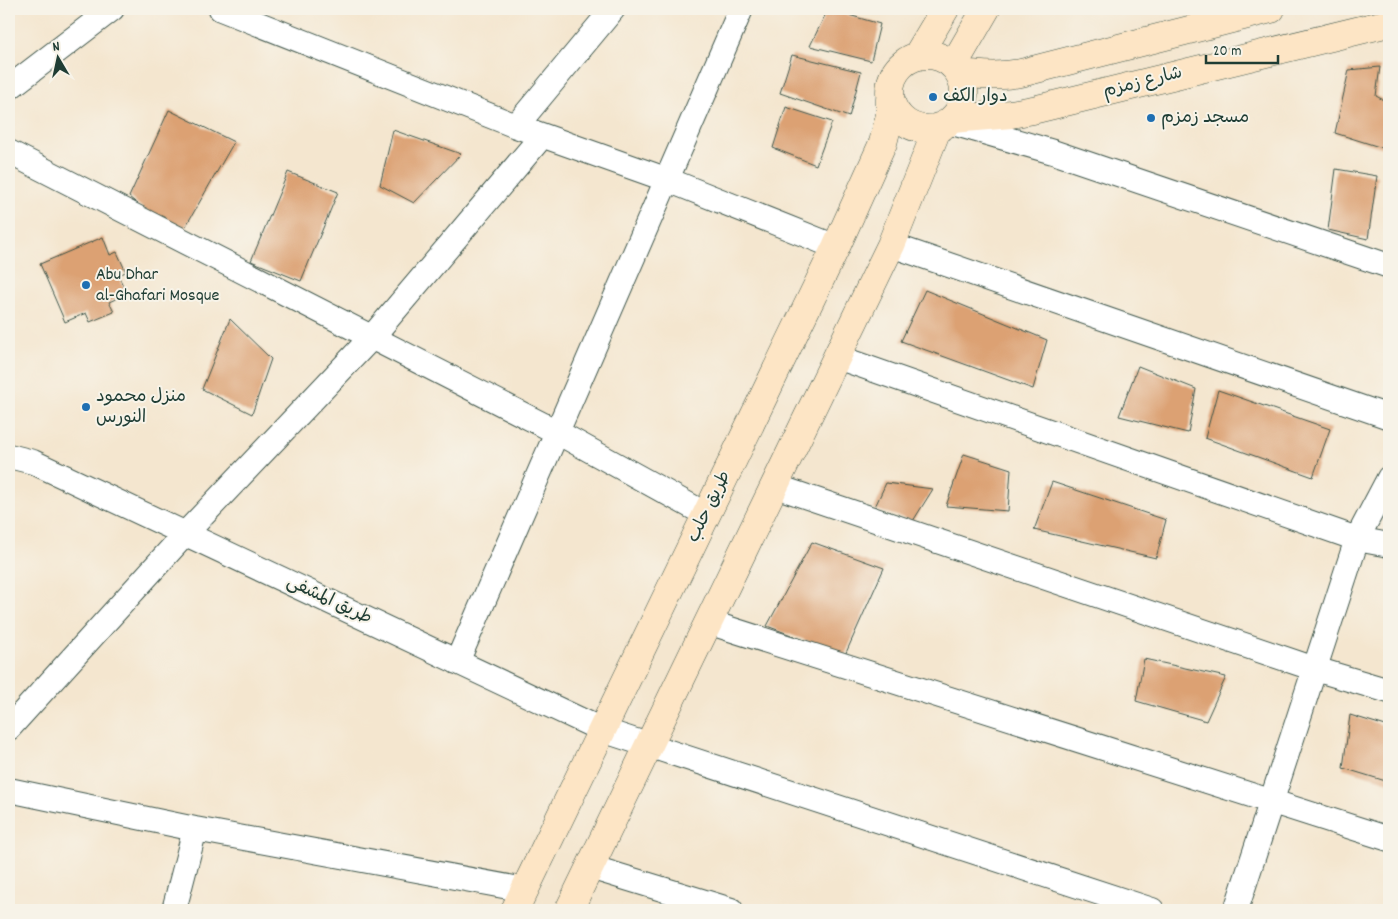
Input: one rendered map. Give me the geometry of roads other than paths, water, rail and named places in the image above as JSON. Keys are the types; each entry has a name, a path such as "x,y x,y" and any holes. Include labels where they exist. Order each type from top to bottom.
{"main road":[{"path":"917,56 945,9"},
{"path":"956,69 986,9"},
{"path":"956,69 981,76 1004,76 1021,73 1271,9"},
{"name":"شارع زمزم","path":"946,123 1033,110 1389,23"},
{"path":"569,910 891,245 946,123 960,109 963,84 956,69 946,60 937,56 917,56 908,60 895,72 891,81 890,99 894,108 900,117 917,128 927,129 946,123"},
{"name":"طريق حلب","path":"520,900 836,247 883,143 890,115 890,99"}],"street":[{"path":"9,88 112,9"},
{"path":"221,9 516,126 668,180 836,247"},
{"path":"516,126 613,9"},
{"path":"457,662 741,9"},
{"path":"946,123 1053,152 1389,266"},
{"path":"9,728 185,534 372,337 542,136"},
{"path":"9,152 557,432 707,515"},
{"path":"891,245 1389,417"},
{"path":"837,357 1356,539 1389,546"},
{"name":"طريق المشفى","path":"9,456 33,462 602,730 1152,910"},
{"path":"1236,910 1356,539 1389,478"},
{"path":"775,486 1315,668 1389,691"},
{"path":"708,622 1389,838"},
{"path":"9,790 520,900"},
{"path":"174,910 196,829"},
{"path":"590,867 731,910"}],"place":[{"name":"دوار الكف","path":"933,97"},
{"name":"مسجد زمزم","path":"1151,118"},
{"name":"Abu Dhar al-Ghafari Mosque","path":"86,285"},
{"name":"منزل محمود النورس","path":"86,407"}]}
